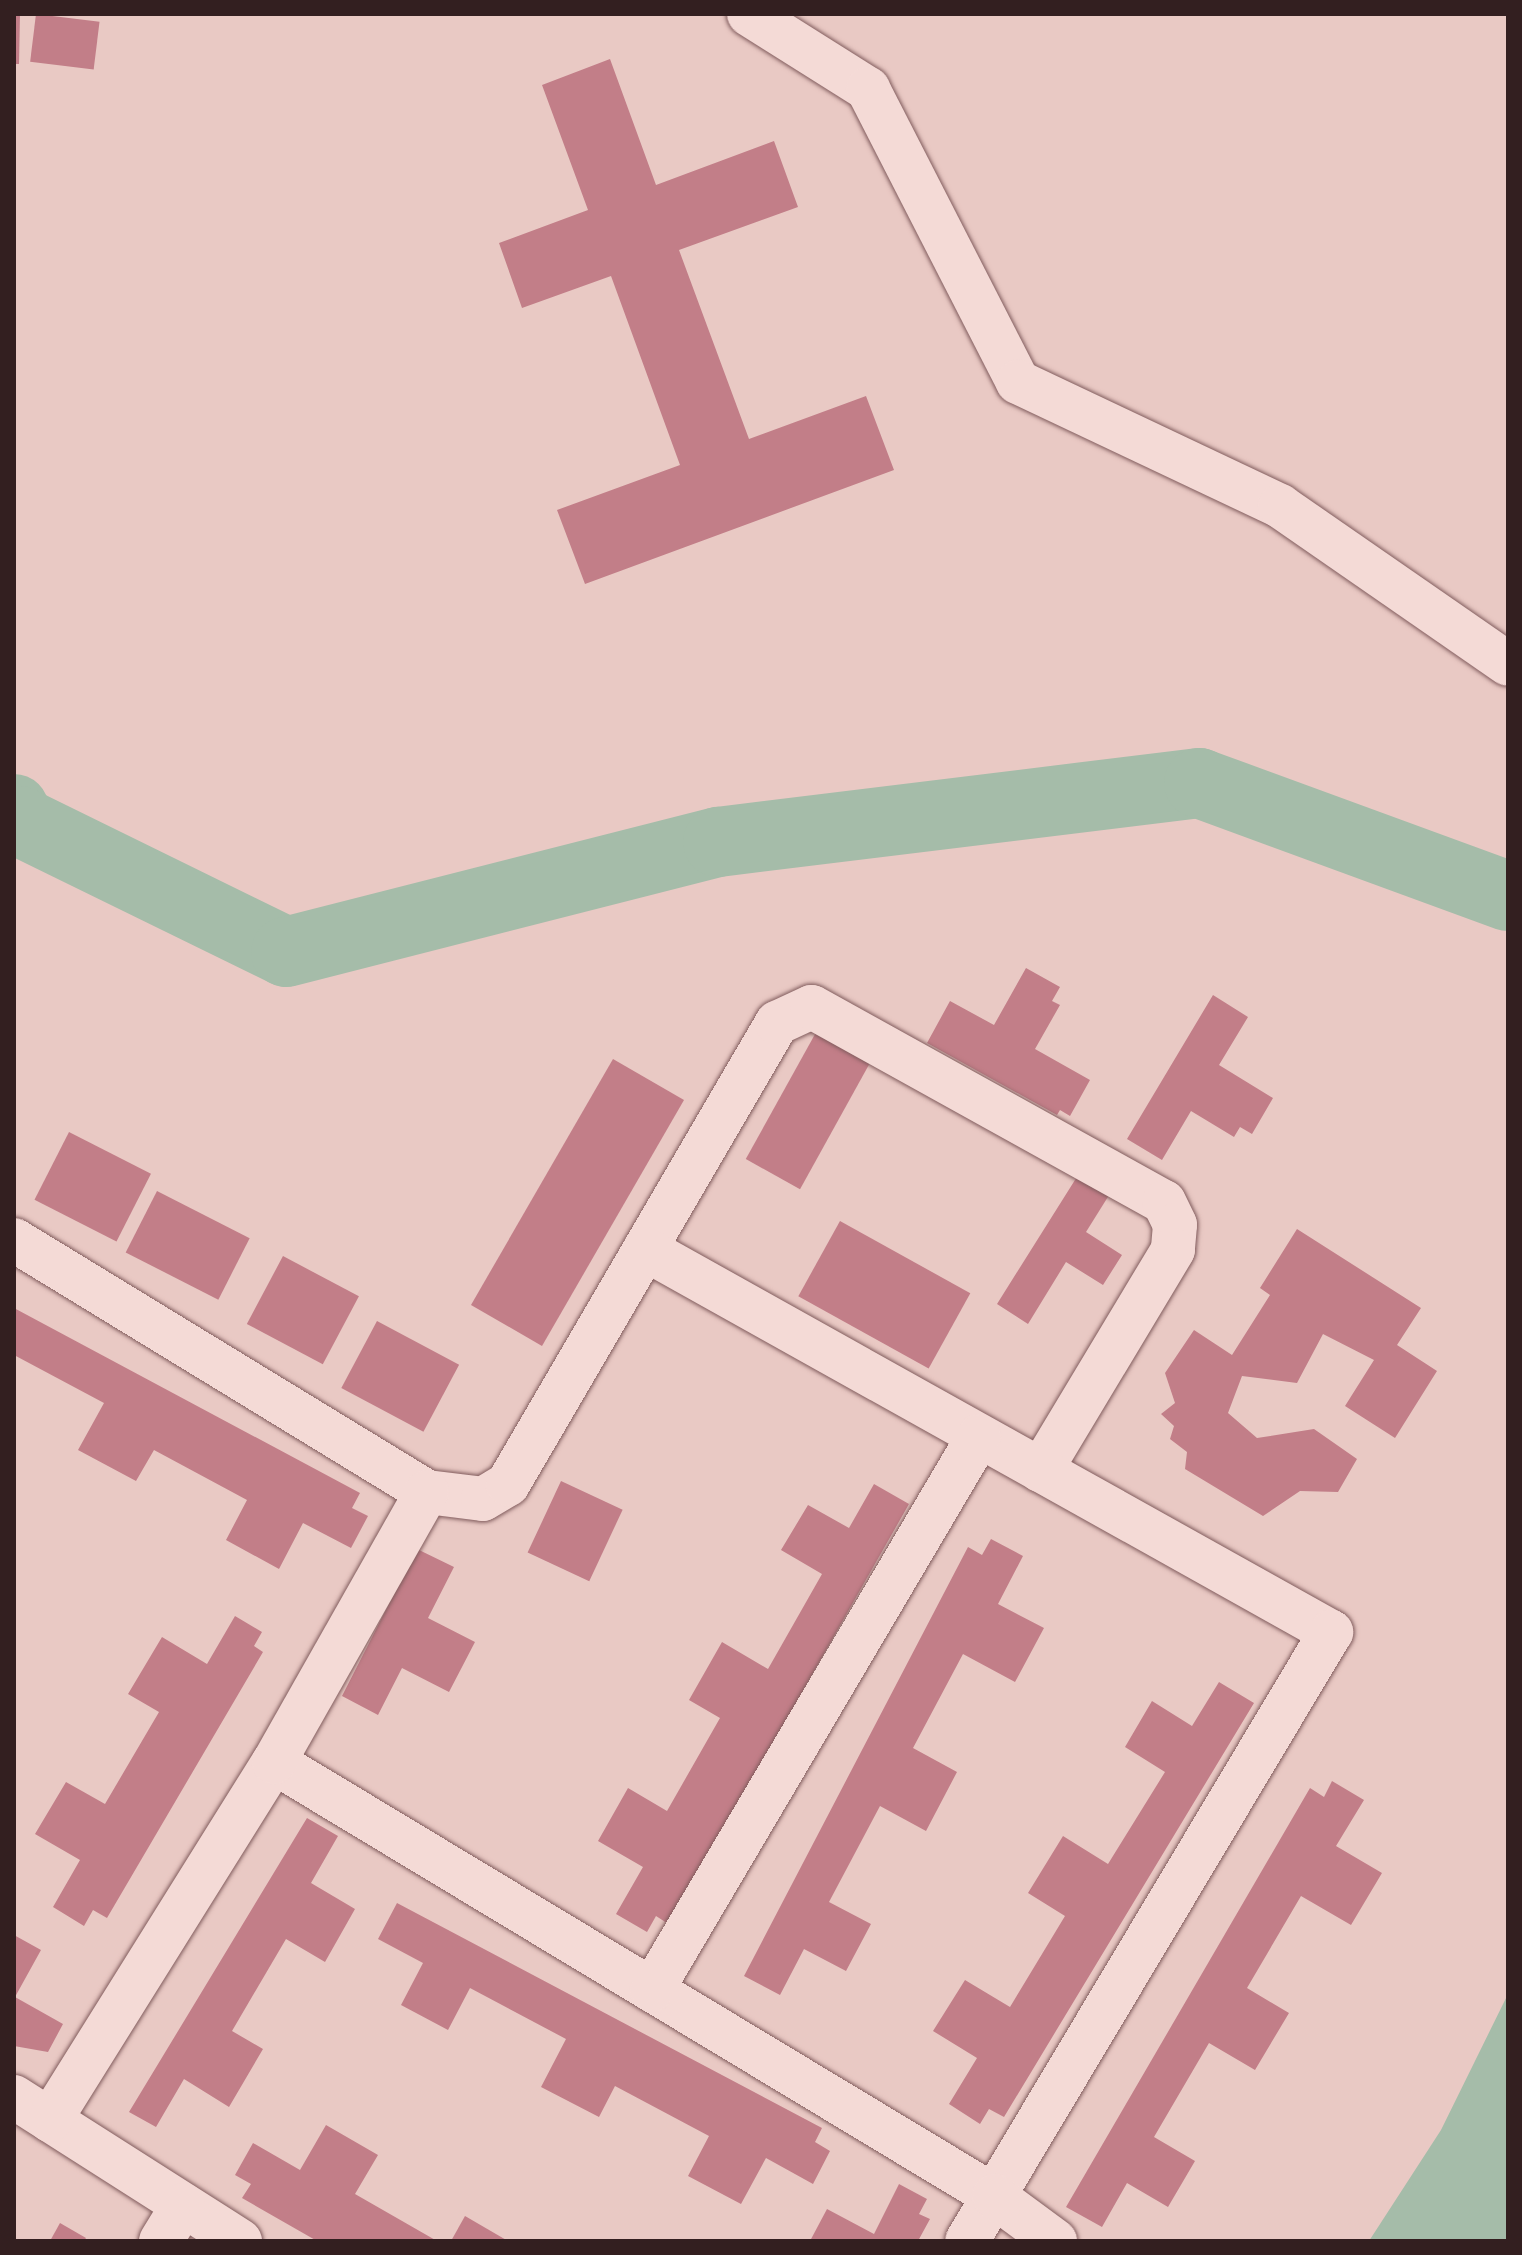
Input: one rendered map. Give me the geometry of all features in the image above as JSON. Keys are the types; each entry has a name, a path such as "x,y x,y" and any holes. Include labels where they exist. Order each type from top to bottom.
{"street":[{"path":"749,14 868,89 1018,382 1280,506 1508,664"},
{"path":"14,1240 427,1492 483,1499 508,1484 777,1023 812,1007 1164,1202 1175,1225 1173,1250 1041,1470"},
{"path":"645,1249 1331,1632 967,2241"},
{"path":"652,1990 979,1436"},
{"path":"240,2241 32,2109 274,1762 427,1492"},
{"path":"274,1762 994,2196 1055,2241"},
{"path":"161,2241 183,2205"}],"shaded area":[{"path":"1508,1994 1508,2241 1369,2241 1441,2130"}],"building":[{"path":"14,14 20,14 19,64 14,64"},
{"path":"36,14 100,22 94,69 30,62"},
{"path":"610,59 656,185 774,141 798,207 679,250 749,439 866,396 894,470 585,584 557,510 680,465 611,276 522,308 499,243 588,210 542,85"},
{"path":"1026,968 1060,987 1052,1001 1060,1005 1035,1049 1090,1080 1070,1116 1060,1110 1057,1115 927,1043 950,1001 994,1025"},
{"path":"1213,995 1248,1017 1219,1065 1273,1098 1252,1134 1240,1127 1234,1137 1191,1111 1162,1160 1127,1139"},
{"path":"819,1027 873,1057 800,1189 746,1159"},
{"path":"613,1059 684,1100 542,1346 471,1305"},
{"path":"69,1132 151,1174 116,1241 34,1200"},
{"path":"1080,1172 1111,1192 1086,1232 1122,1255 1103,1285 1066,1262 1028,1324 997,1304"},
{"path":"157,1191 250,1238 218,1300 126,1252"},
{"path":"840,1221 970,1293 929,1368 798,1296"},
{"path":"1297,1229 1421,1308 1397,1345 1437,1371 1395,1438 1345,1406 1374,1360 1323,1334 1297,1383 1242,1376 1228,1413 1257,1438 1314,1429 1357,1459 1338,1492 1300,1491 1263,1516 1185,1469 1187,1452 1170,1439 1174,1426 1161,1414 1175,1403 1165,1373 1194,1330 1232,1355 1270,1295 1260,1288"},
{"path":"283,1256 359,1296 323,1364 247,1324"},
{"path":"14,1308 360,1493 352,1508 368,1516 351,1548 303,1523 279,1569 226,1540 247,1500 154,1450 136,1481 78,1450 104,1403 14,1355"},
{"path":"377,1321 459,1365 423,1432 341,1388"},
{"path":"561,1481 623,1510 589,1581 528,1553"},
{"path":"874,1484 909,1504 670,1925 656,1916 647,1932 616,1914 643,1867 598,1841 628,1788 667,1811 720,1718 689,1700 722,1642 768,1669 822,1574 781,1550 808,1505 849,1528"},
{"path":"991,1539 1023,1556 998,1604 1044,1628 1015,1682 963,1654 913,1748 957,1772 926,1831 880,1806 829,1902 871,1924 846,1971 804,1949 780,1995 744,1976 968,1547 982,1555"},
{"path":"417,1549 454,1567 428,1618 475,1642 449,1692 402,1668 378,1715 342,1696"},
{"path":"235,1616 262,1632 254,1646 263,1652 107,1918 93,1910 84,1926 53,1907 80,1860 35,1834 66,1782 105,1804 159,1712 128,1694 162,1637 207,1664"},
{"path":"1219,1682 1254,1703 1004,2117 989,2109 980,2124 949,2104 977,2058 933,2031 965,1980 1010,2007 1065,1916 1028,1893 1063,1836 1108,1864 1165,1772 1125,1747 1152,1701 1192,1726"},
{"path":"1332,1781 1364,1800 1336,1846 1382,1873 1351,1925 1301,1896 1247,1988 1289,2013 1255,2070 1209,2043 1154,2137 1195,2161 1168,2207 1127,2183 1102,2227 1066,2207 1310,1788 1324,1797"},
{"path":"307,1818 338,1836 311,1883 355,1909 325,1962 286,1939 232,2031 263,2049 229,2107 184,2079 156,2127 129,2112"},
{"path":"397,1903 822,2128 815,2142 830,2151 813,2184 766,2158 741,2204 688,2176 709,2136 615,2086 599,2117 541,2087 566,2039 470,1988 448,2030 401,2005 423,1963 378,1939"},
{"path":"14,1935 41,1950 15,1997 63,2024 48,2052 14,2046"},
{"path":"326,2125 378,2155 355,2194 437,2241 317,2241 242,2198 251,2184 235,2175 253,2143 300,2170"},
{"path":"899,2184 927,2199 919,2214 930,2219 918,2241 810,2241 827,2209 874,2234"},
{"path":"465,2216 508,2241 451,2241"},
{"path":"60,2223 86,2238 84,2241 50,2241"}],"waterway":[{"path":"14,809 19,821 286,952 718,842 1199,783 1508,896"}]}
